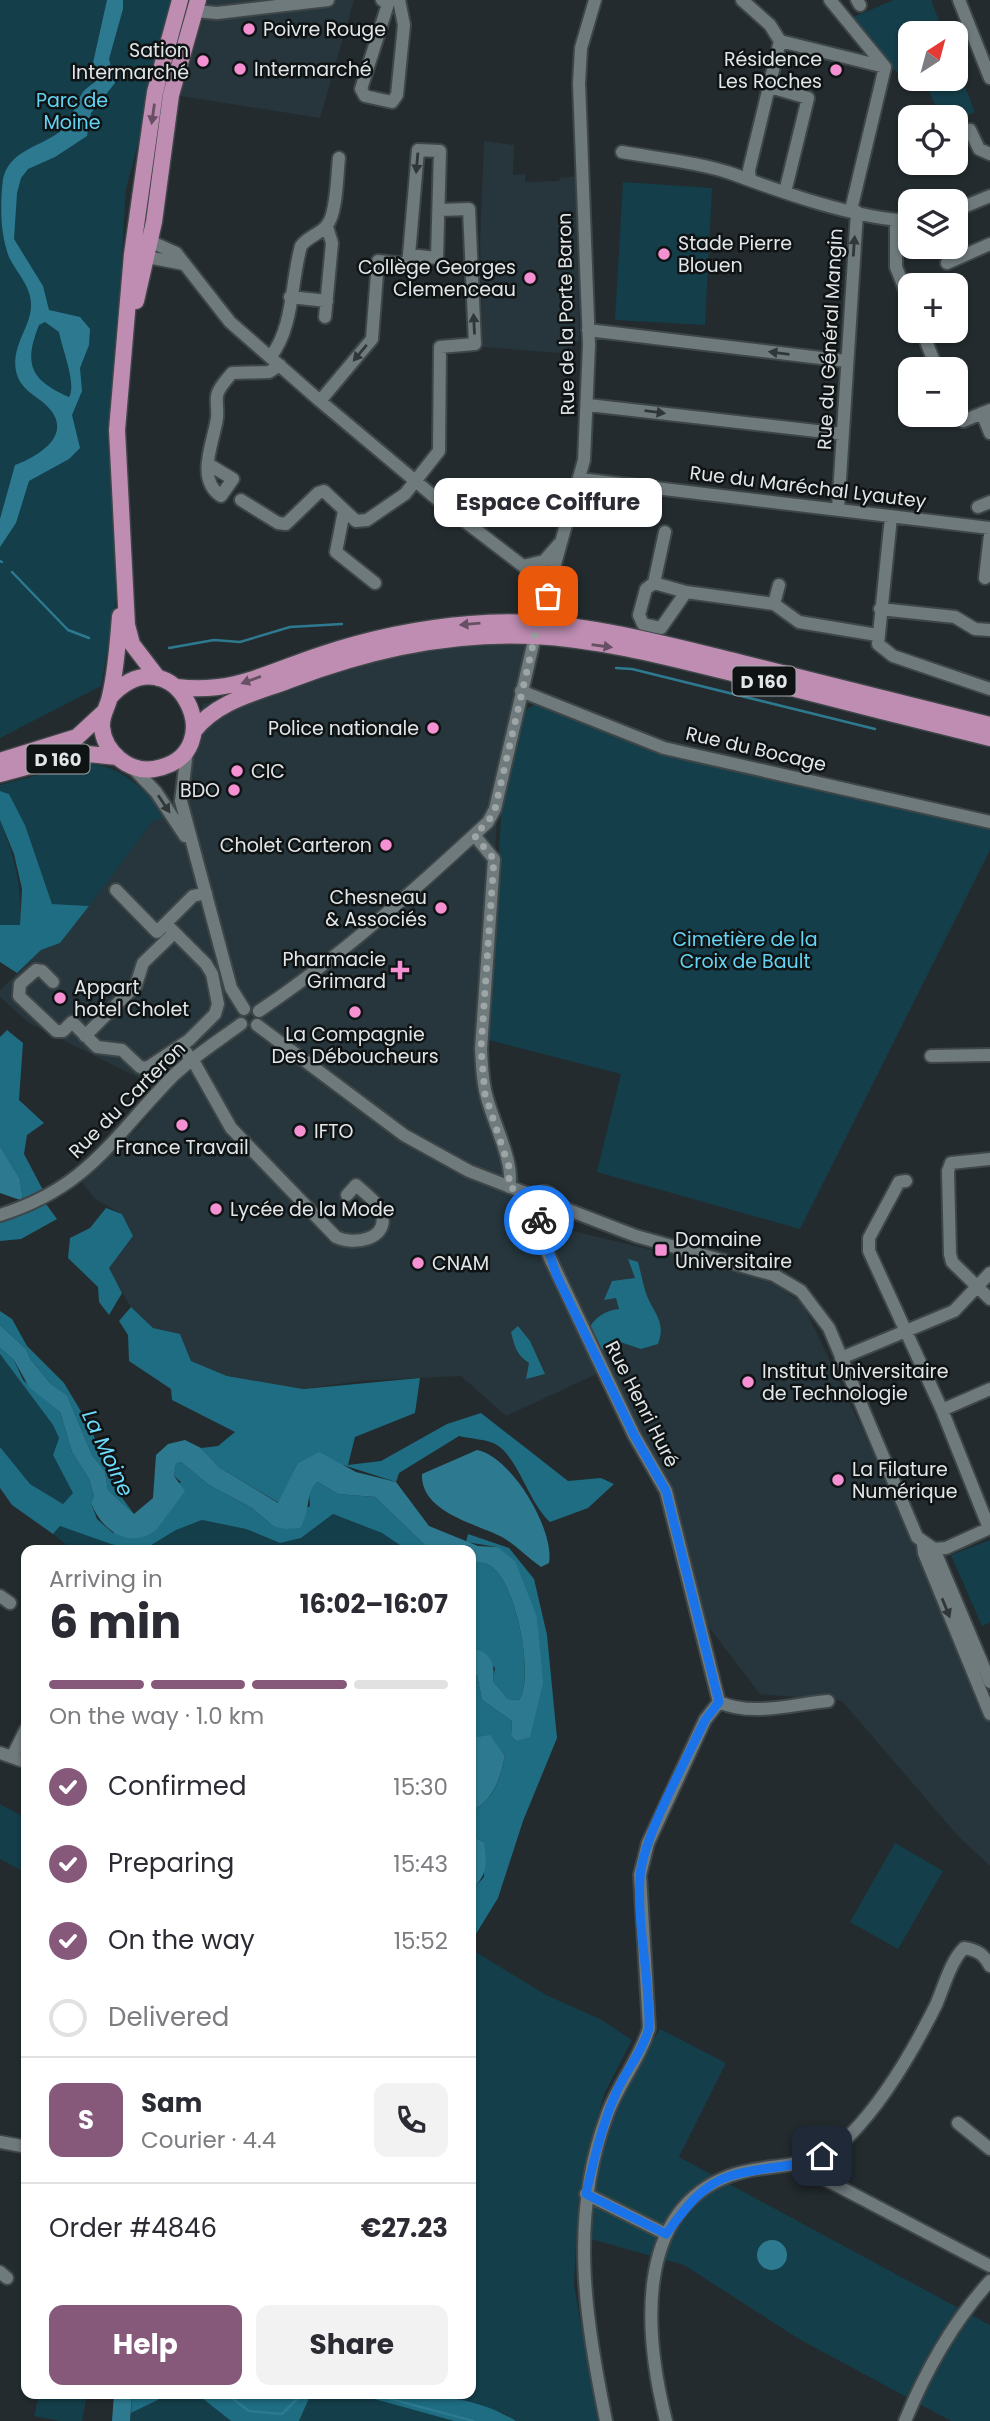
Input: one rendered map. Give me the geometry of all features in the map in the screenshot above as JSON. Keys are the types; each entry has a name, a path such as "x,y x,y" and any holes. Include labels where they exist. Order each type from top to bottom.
{"main road":[{"path":"144,253 155,93 180,0"},
{"path":"122,585 110,697 103,713 104,737 117,757 132,767 150,770 165,767 178,759 188,747 194,731 191,707 177,687 158,678 132,644 122,585 117,430 127,333 144,253 169,106 197,5"},
{"name":"D 160","path":"177,687 222,689 321,654 429,628 472,623 537,630 643,651 990,738"},
{"name":"D 160","path":"194,731 210,713 225,704 316,670 384,650 537,630 600,630 655,641 990,725"},
{"path":"110,697 131,680 158,678"},
{"name":"D 160","path":"0,761 77,737 103,713"},
{"name":"D 160","path":"0,774 78,753 117,757"}],"street":[{"path":"197,5 217,13 328,0"},
{"name":"Rue de la Porte Baron","path":"474,835 488,822 495,809 521,691 580,479 588,405 588,330 579,83 581,48 595,0"},
{"path":"742,0 770,25 780,41 885,67"},
{"path":"830,0 885,67"},
{"path":"959,0 990,78"},
{"path":"392,2 404,13 404,25 397,95 392,102 374,100 365,96 361,89 392,2"},
{"path":"750,180 749,170 780,41"},
{"name":"Rue du Général Mangin","path":"838,510 854,211 885,67"},
{"path":"770,87 808,98 785,192"},
{"path":"968,130 979,149 990,155"},
{"path":"320,401 372,339 379,261 408,264 418,150 440,151 437,258 409,255"},
{"path":"622,152 750,180 854,211 896,220 896,267 898,273"},
{"path":"325,317 332,243 327,227 332,215 339,158"},
{"path":"968,205 990,196"},
{"path":"241,500 278,523 286,524 324,491 356,521 367,520 405,494 439,451 440,347 475,344 469,209 439,210"},
{"path":"208,464 209,444 217,418 217,395 232,373 238,370 270,372 285,327 301,246 309,236 327,227"},
{"path":"947,262 990,244"},
{"path":"144,253 176,253 230,322 320,401 416,483 523,566 553,580"},
{"path":"290,297 327,300"},
{"path":"588,330 846,361"},
{"path":"588,405 843,433"},
{"path":"968,418 986,411 990,433"},
{"name":"Rue du Maréchal Lyautey","path":"580,479 990,528"},
{"path":"344,511 336,552 375,583"},
{"path":"891,516 878,644 893,656 990,689"},
{"path":"665,532 654,583 646,589 639,615 643,624 661,628 686,592"},
{"path":"985,578 990,535"},
{"path":"523,566 544,561 565,537"},
{"path":"654,583 686,592 774,604 799,622 877,635"},
{"path":"774,604 779,585"},
{"path":"880,610 955,617 975,629 990,630"},
{"name":"Rue du Bocage","path":"521,691 664,748 990,822"},
{"path":"188,747 181,802 231,988 244,1009"},
{"path":"132,767 156,792 191,845"},
{"path":"259,1011 345,947 474,835 494,859 481,1049 485,1094 509,1167 509,1187"},
{"path":"116,890 157,932 170,929"},
{"path":"85,1036 136,985 143,963 193,897 206,893"},
{"path":"54,982 42,971 36,970 20,984 19,996 56,1031 63,1031 72,1022 97,1047 122,1050 140,1067 147,1068 176,1050 215,1014 218,1004 212,974 206,964 170,929"},
{"path":"253,1007 259,1011 261,1020 257,1026 247,1028 242,1024 239,1017 244,1009 253,1007"},
{"name":"Rue du Carteron","path":"0,1215 34,1204 79,1177 187,1063 242,1024"},
{"path":"257,1026 404,1135 460,1167 543,1204 636,1236 758,1270 788,1281 801,1290 820,1312 862,1412 872,1427 917,1537 928,1546 946,1548 990,1528 942,1410 869,1251 869,1238 899,1182 905,1181"},
{"path":"176,1050 237,1136 336,1237 357,1243 366,1240 379,1228 382,1216 376,1204 356,1185 347,1195"},
{"path":"931,1056 990,1055"},
{"path":"990,1160 958,1160 951,1163 948,1171 952,1262 990,1299"},
{"name":"Rue Henri Huré","path":"543,1204 539,1228 548,1254 634,1435 666,1491 719,1702"},
{"path":"841,1358 954,1311 990,1273"},
{"path":"942,1410 990,1389"},
{"path":"928,1546 924,1553 990,1682"},
{"path":"982,1666 990,1714"},
{"path":"606,2421 585,2298 582,2250 586,2194 607,2116 618,2089 644,2047 649,2026 640,1875 648,1843 705,1720 719,1702 732,1709 757,1710 828,1701"},
{"path":"6,1754 21,1735"},
{"path":"666,2421 657,2386 651,2312 660,2246 666,2234 692,2200 711,2185 729,2176 807,2162 822,2156 850,2135 884,2091 924,2028 958,1954 964,1948 975,1950 986,1958 990,1966"},
{"path":"958,2123 990,2150"},
{"path":"0,2142 21,2146"},
{"path":"807,2162 817,2175 990,2266"},
{"path":"586,2194 666,2234"},
{"path":"905,2421 919,2385 941,2348 990,2281"}],"shaded area":[{"path":"107,0 123,0 109,59 115,83 91,113 87,136 55,157 28,169 21,178 17,193 14,239 43,286 49,310 80,317 90,329 89,345 80,368 82,391 72,415 80,448 69,459 29,481 16,523 0,547 0,519 15,465 43,450 56,435 57,426 55,416 24,387 16,371 16,353 31,304 29,291 9,257 4,239 1,209 3,179 11,162 58,133 67,124 83,92 95,82 93,63","holes":["45,322 59,332 70,375 69,397 46,384 34,370 31,361 39,325"]},
{"path":"180,0 354,0 320,118 155,92"},
{"name":"Collège Georges Clemenceau","path":"484,141 514,145 513,175 525,174 525,182 559,181 560,178 578,176 579,341 573,342 572,354 483,347 480,242"},
{"path":"538,630 497,813 487,1030 491,1093 521,1185 518,1208 564,1229 732,1269 776,1285 803,1304 990,1699 990,1866 958,1836 842,1701 760,1694 686,1597 680,1535 599,1373 506,1416 461,1376 360,1381 303,1389 227,1376 191,1361 180,1334 153,1328 131,1307 108,1269 133,1236 122,1214 95,1199 82,1182 139,1127 167,1092 29,1023 0,997 0,990 41,950 60,943 152,822 179,809 203,704 226,698 276,677"},
{"path":"0,791 9,794 25,825 52,904 89,906 60,943 41,950 17,973 0,962 0,925 20,925 22,889 14,854 0,820"},
{"path":"7,1030 23,1043 19,1100 44,1123 27,1135 24,1154 44,1192 23,1201 20,1179 0,1146 0,1037"},
{"path":"0,1146 20,1179 23,1201 0,1193"},
{"path":"46,1204 57,1219 21,1239 0,1241 0,1218"},
{"path":"106,1208 122,1214 133,1236 109,1268 122,1293 109,1315 99,1302 98,1287 68,1258 70,1238 90,1228"},
{"path":"628,1259 638,1262 647,1296 659,1319 661,1330 658,1344 641,1349 617,1341 607,1349 597,1350 588,1331 600,1316 619,1309 616,1298 604,1300 612,1281 635,1278"},
{"path":"131,1307 153,1328 180,1334 191,1361 227,1376 303,1389 420,1378 415,1413 355,1437 348,1465 381,1461 447,1424 481,1413 568,1481 601,1478 614,1484 588,1508 550,1522 504,1451 489,1441 459,1436 399,1473 396,1482 343,1465 297,1464 279,1503 219,1467 201,1448 218,1446 235,1432 172,1400 171,1389 129,1361 128,1335 119,1321"},
{"path":"0,1311 12,1319 27,1346 64,1383 88,1423 120,1495 134,1514 108,1490 105,1471 92,1455 67,1395 50,1383 31,1360 26,1349 0,1325"},
{"path":"0,1325 26,1349 31,1360 50,1383 67,1395 92,1455 105,1471 108,1490 134,1514 153,1498 156,1455 168,1444 185,1440 201,1448 219,1467 278,1503 297,1464 319,1452 356,1472 396,1482 429,1526 476,1545 425,1545 375,1497 338,1494 318,1482 311,1490 306,1515 300,1528 285,1529 273,1526 252,1508 209,1485 181,1462 176,1464 174,1476 185,1491 156,1530 146,1536 126,1538 109,1529 101,1521 91,1503 94,1496 89,1479 72,1452 60,1412 29,1387 14,1360 0,1348"},
{"path":"518,1326 530,1341 545,1374 526,1379 529,1363 517,1350 511,1332"},
{"path":"0,1348 14,1360 23,1380 60,1412 72,1452 89,1479 94,1496 91,1503 97,1519 113,1533 181,1482 174,1476 176,1464 181,1462 209,1485 252,1508 273,1526 310,1506 311,1489 318,1482 338,1494 375,1497 425,1545 400,1545 382,1533 333,1514 301,1538 280,1543 246,1529 202,1520 176,1530 151,1545 111,1544 60,1526 53,1534 12,1505 0,1488 0,1447 30,1484 63,1504 73,1493 53,1455 59,1438 53,1425 0,1354"},
{"path":"477,1450 490,1455 503,1466 528,1496 545,1532 549,1563 541,1567 502,1537 452,1515 430,1498 424,1487 422,1474"},
{"path":"468,1534 509,1548 534,1579 547,1635 557,1738 523,1821 498,1898 476,1934 476,1886 484,1877 484,1842 476,1838 476,1808 491,1795 505,1756 490,1736 476,1737 476,1677 482,1700 512,1721 511,1736 516,1741 538,1636 537,1617 497,1547 466,1542"},
{"path":"476,1545 497,1547 515,1561 537,1617 543,1683 530,1737 516,1741 511,1736 512,1721 482,1700 476,1677 476,1649 490,1659 494,1669 493,1681 508,1699 519,1700 525,1671 524,1651 514,1606 497,1572 476,1563"},
{"path":"476,1563 485,1563 497,1572 514,1606 524,1651 525,1671 519,1700 508,1699 493,1681 495,1668 476,1649"},
{"path":"490,1735 505,1756 491,1795 476,1808 476,1737"},
{"path":"476,1838 484,1842 486,1863 476,1885"},
{"path":"772,2240 783,2244 787,2255 783,2266 772,2270 761,2266 757,2255 761,2244"},
{"path":"114,2399 132,2399 130,2421 112,2421"},
{"path":"132,2399 160,2399 131,2413"},
{"path":"203,2399 309,2399 299,2421 231,2421"},
{"path":"374,2399 459,2399 498,2411 516,2421 454,2421"}],"green space":[{"name":"Parc de Moine","path":"0,0 176,0 126,189 112,417 116,600 101,686 0,738"},
{"path":"894,0 931,0 939,21 898,21 898,72 892,69 853,17"},
{"path":"929,91 967,91 975,112 968,115 968,105 935,105"},
{"name":"Stade Pierre Blouen","path":"623,182 712,188 705,325 615,320"},
{"name":"Cimetière de la Croix de Bault","path":"536,703 663,754 990,826 990,850 800,1229 597,1172 621,1074 489,1040 502,797 522,713"},
{"path":"84,763 109,768 131,780 166,816 152,822 89,906 52,904 25,825 9,794 0,791 0,785"},
{"path":"0,820 16,871 20,896 20,925 0,925"},
{"path":"0,1354 53,1425 59,1438 53,1455 74,1493 63,1504 30,1484 0,1447"},
{"path":"333,1514 382,1533 400,1545 151,1545 176,1530 202,1520 246,1529 280,1543 301,1538"},
{"path":"60,1526 119,1545 67,1545 53,1534"},
{"path":"990,1540 990,1622 982,1626 951,1555"},
{"path":"0,1804 21,1815 21,1870 0,1859"},
{"path":"895,1843 943,1871 898,1949 850,1922"},
{"path":"476,1952 546,1995 602,2020 632,2040 605,2092 588,2149 578,2203 574,2285 598,2421 516,2421 503,2413 455,2399 476,2399"},
{"path":"660,2029 726,2063 679,2157 990,2325 990,2421 951,2421 799,2339 684,2265 587,2238 597,2177 613,2118 633,2074"},
{"path":"38,2399 86,2399 82,2421 60,2421 34,2416"},
{"path":"160,2399 203,2399 231,2421 130,2421 131,2413"},
{"path":"309,2399 374,2399 454,2421 299,2421"}],"waterway":[{"path":"12,572 68,630 89,638"},
{"path":"169,648 214,640 240,642 290,627 342,624"},
{"path":"616,668 632,669 875,729"},
{"path":"233,2399 249,2411 282,2414 297,2399"},
{"path":"391,2399 473,2421"}],"way so far":[{"path":"539,1220 541,1210 536,1206 536,1197 509,1187 509,1167 485,1094 481,1049 494,859 474,835 488,822 495,809 502,768 535,636 548,596"}],"place":[{"name":"Poivre Rouge","path":"249,29"},
{"name":"Sation Intermarché","path":"203,61"},
{"name":"Intermarché","path":"240,69"},
{"name":"Résidence Les Roches","path":"836,70"},
{"name":"Stade Pierre Blouen","path":"664,254"},
{"name":"Collège Georges Clemenceau","path":"530,278"},
{"name":"Espace Coiffure","path":"548,596"},
{"name":"Police nationale","path":"433,728"},
{"name":"CIC","path":"237,771"},
{"name":"BDO","path":"234,790"},
{"name":"Cholet Carteron","path":"386,845"},
{"name":"Chesneau & Associés","path":"441,908"},
{"name":"Pharmacie Grimard","path":"400,970"},
{"name":"Appart hotel Cholet","path":"60,998"},
{"name":"La Compagnie Des Déboucheurs","path":"355,1012"},
{"name":"France Travail","path":"182,1125"},
{"name":"IFTO","path":"300,1131"},
{"name":"Lycée de la Mode","path":"216,1209"},
{"name":"Domaine Universitaire","path":"661,1250"},
{"name":"CNAM","path":"418,1263"},
{"name":"Institut Universitaire de Technologie","path":"748,1382"},
{"name":"La Filature Numérique","path":"838,1480"}],"route":[{"path":"539,1220 539,1228 556,1274 634,1435 666,1491 687,1586 719,1702 705,1720 648,1843 640,1875 639,1904 649,2028 644,2047 618,2089 607,2116 586,2194 666,2234 692,2200 711,2185 729,2176 788,2167 822,2156"}],"water label":[{"name":"La Moine","path":"108,1453"}]}
